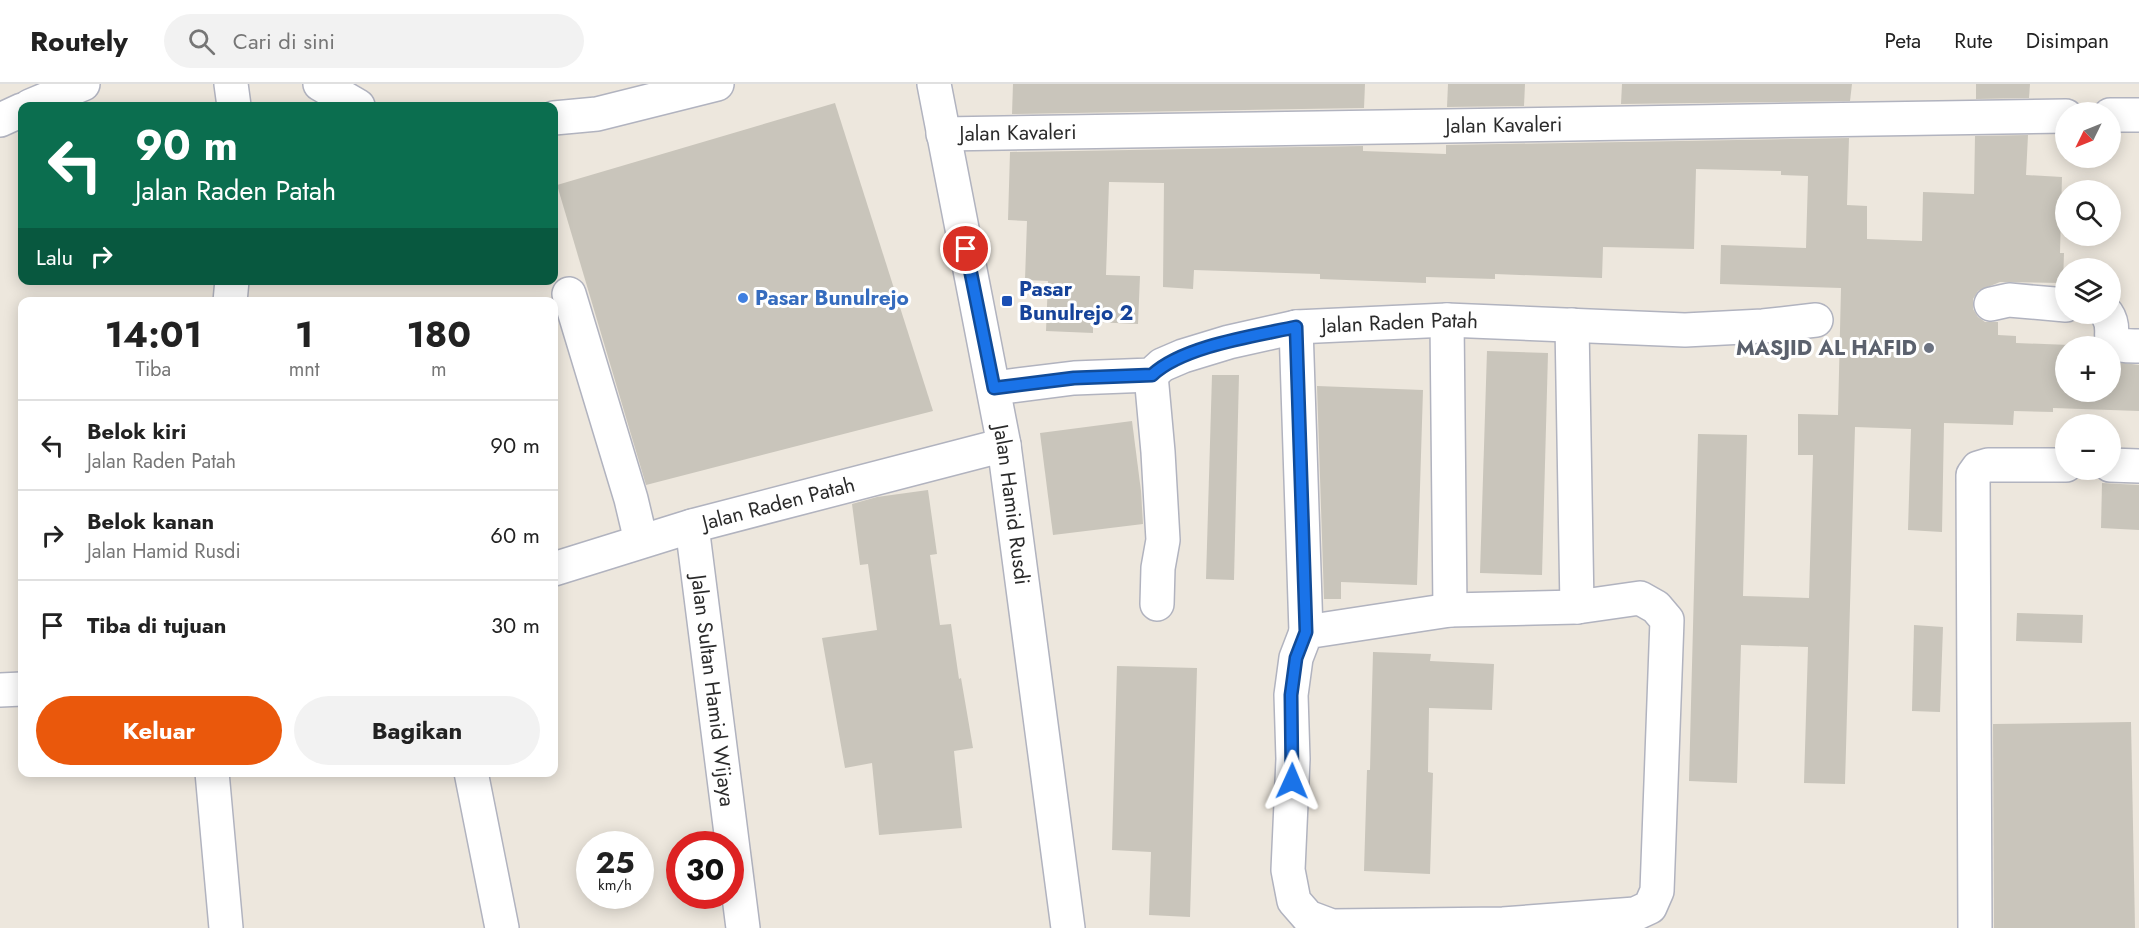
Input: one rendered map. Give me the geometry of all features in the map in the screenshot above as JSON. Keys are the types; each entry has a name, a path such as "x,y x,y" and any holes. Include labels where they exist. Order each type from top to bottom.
{"street":[{"path":"40,102 83,84"},
{"path":"231,84 233,102"},
{"path":"320,84 351,102"},
{"path":"558,118 597,114 717,84"},
{"name":"Jalan Hamid Rusdi","path":"934,84 1004,445 1068,928"},
{"path":"0,120 18,112"},
{"path":"2121,115 2139,115"},
{"name":"Jalan Kavaleri","path":"943,134 2055,116"},
{"path":"569,294 631,499 641,541"},
{"path":"1991,304 2009,300 2055,304"},
{"path":"1447,320 1450,610"},
{"name":"Jalan Raden Patah","path":"1152,375 1162,365 1183,356 1229,342 1296,327 1447,320 1685,330 1763,326 1815,320"},
{"path":"2111,324 2114,343 2139,346"},
{"path":"1572,325 1577,607"},
{"path":"1296,327 1306,632 1296,658 1291,695 1293,759 1288,870 1294,901 1308,917 1332,926 1504,926 1635,914 1650,907 1657,891 1667,620 1656,607 1640,598 1577,607 1450,610 1306,632"},
{"path":"994,388 1074,378 1152,375 1163,540 1158,568 1157,604"},
{"name":"Jalan Raden Patah","path":"558,568 692,526 1004,445"},
{"path":"1975,928 1973,475 1978,468 1988,465 2055,465"},
{"path":"2121,465 2139,466"},
{"name":"Jalan Sultan Hamid Wijaya","path":"692,526 742,928"},
{"path":"0,690 18,688"},
{"path":"212,777 226,928"},
{"path":"472,777 502,928"}],"building":[{"path":"1013,84 1365,84 1364,108 1012,114"},
{"path":"1448,84 1525,84 1524,106 1447,107"},
{"path":"1622,84 1852,84 1850,101 1621,104"},
{"path":"1976,84 2030,84 2029,98 1976,99"},
{"name":"Pasar Bunulrejo","path":"835,103 933,411 646,485 558,185"},
{"path":"2028,135 2026,175 2062,177 2062,180 2055,180 2055,246 2060,246 2060,253 2064,253 2064,258 2055,258 2055,283 2000,282 1978,291 1973,299 1973,309 1985,322 1998,322 1998,335 2016,336 2016,343 2055,344 2055,402 2121,402 2121,363 2139,365 2139,411 2053,408 2053,412 2014,411 2013,425 1944,423 1942,532 1908,530 1911,429 1855,427 1845,784 1804,783 1808,647 1741,645 1737,783 1689,781 1698,434 1747,435 1743,596 1809,598 1813,455 1798,455 1798,414 1838,415 1841,288 1720,284 1721,245 1806,248 1808,176 1781,175 1781,171 1696,169 1694,249 1603,247 1602,278 1495,274 1495,279 1426,277 1426,283 1320,279 1320,274 1194,270 1193,289 1163,287 1164,183 1109,182 1106,275 1140,276 1138,324 1093,322 1093,333 1046,331 1048,281 1025,280 1027,221 1008,220 1010,152 1363,146 1363,151 1446,154 1446,145 1849,138 1847,205 1867,206 1867,239 1922,241 1923,192 1974,194 1975,136"},
{"path":"1487,351 1548,353 1542,575 1480,573"},
{"path":"1212,375 1239,375 1234,580 1206,579"},
{"path":"1317,386 1423,390 1417,585 1341,582 1341,599 1324,599"},
{"path":"1132,421 1143,524 1053,535 1040,433"},
{"path":"2102,483 2139,485 2139,530 2101,528"},
{"path":"928,490 937,554 930,555 940,625 951,624 973,748 954,751 962,828 879,835 872,763 845,768 822,638 877,630 868,564 860,565 852,504 877,497"},
{"path":"2017,613 2083,615 2082,643 2016,641"},
{"path":"1914,625 1943,627 1940,712 1912,711"},
{"path":"1373,652 1431,654 1430,661 1494,664 1492,710 1429,708 1428,772 1433,773 1430,874 1364,871 1367,770 1370,770"},
{"path":"1117,666 1197,668 1190,917 1149,915 1151,852 1112,850"},
{"path":"2131,722 2135,928 1994,928 1993,724"}],"place":[{"name":"Pasar Bunulrejo","path":"743,298"},
{"name":"Pasar Bunulrejo 2","path":"1007,301"},
{"name":"MASJID AL HAFID","path":"1929,348"}],"route":[{"path":"966,249 994,388 1074,378 1152,375 1162,365 1183,356 1229,342 1296,327 1306,632 1296,658 1291,695 1292,781"}]}
